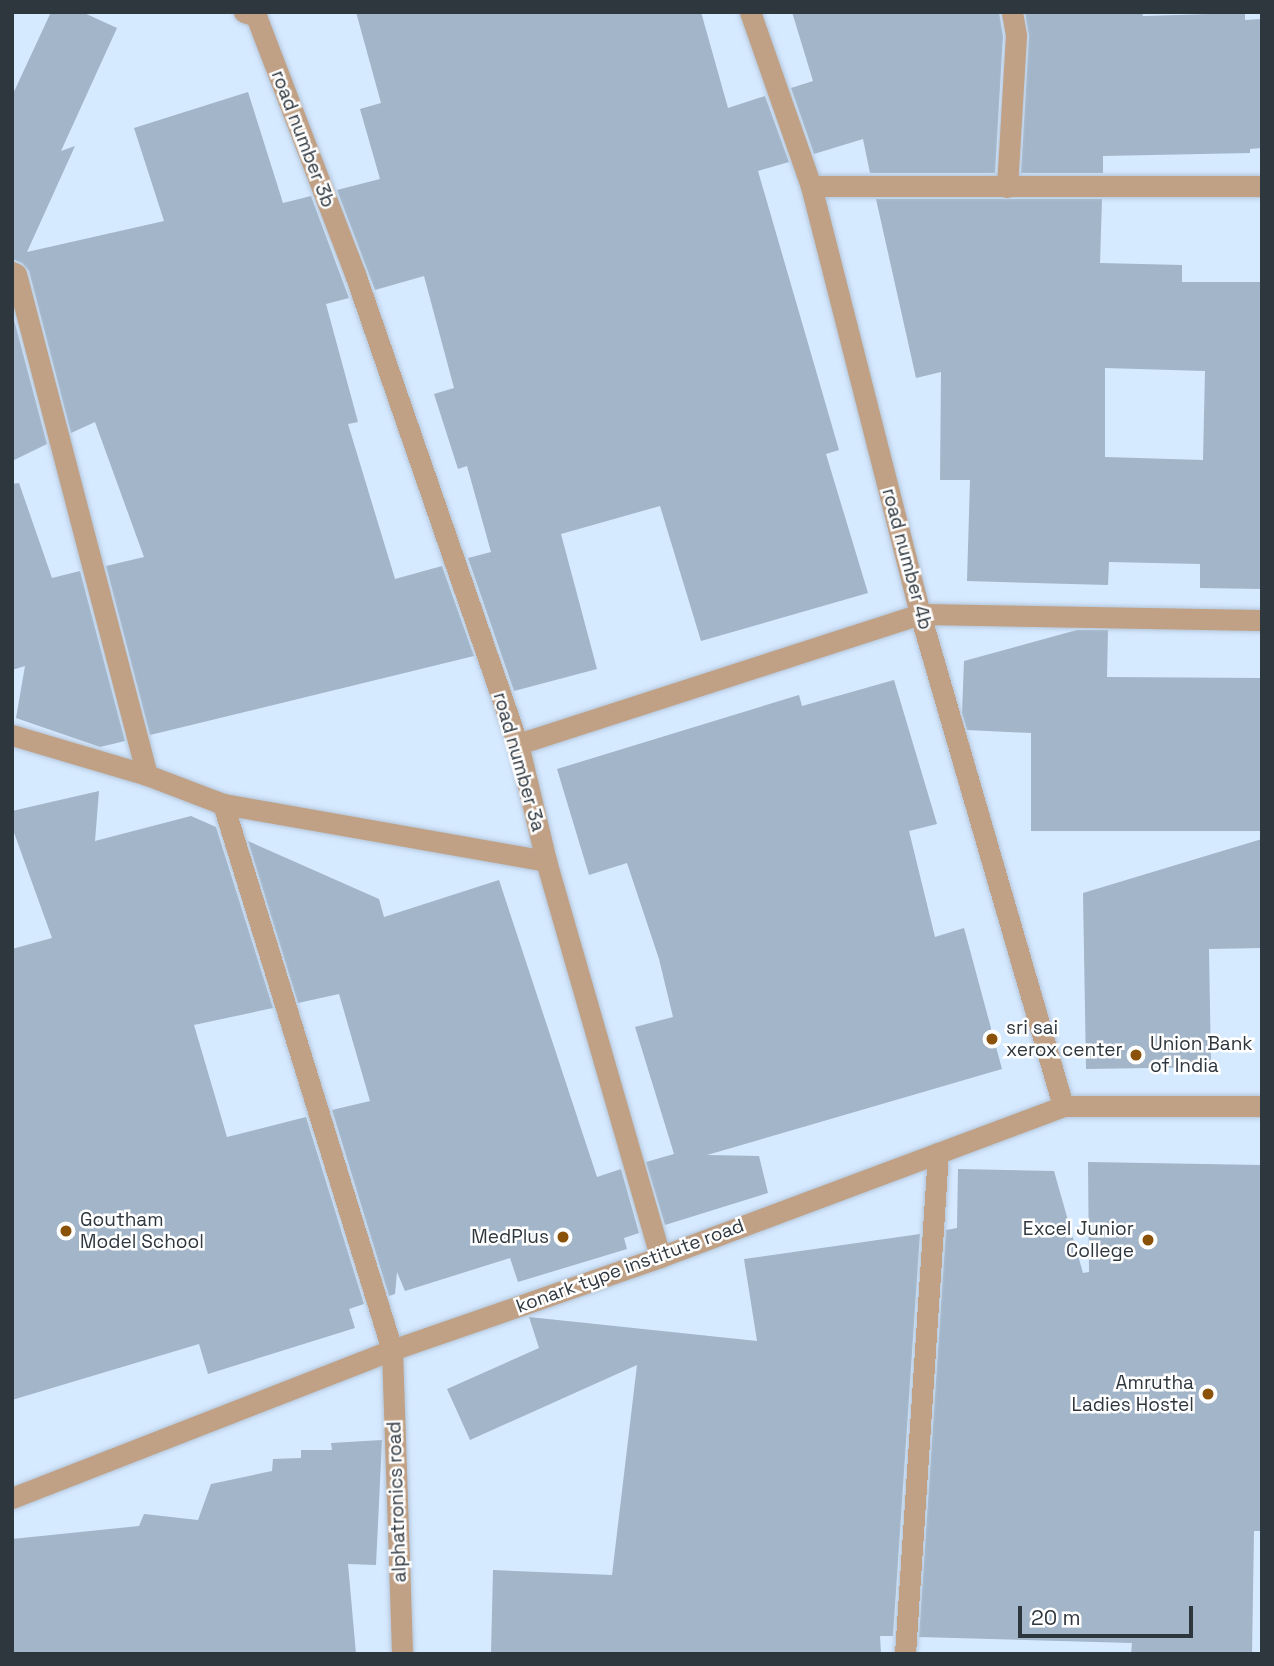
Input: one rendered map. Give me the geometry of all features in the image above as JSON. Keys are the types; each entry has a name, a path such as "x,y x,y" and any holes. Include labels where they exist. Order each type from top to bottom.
{"street":[{"name":"road number 3b","path":"244,12 256,16 355,274"},
{"name":"road number 4b","path":"750,12 811,186 920,614 1063,1106"},
{"path":"1007,187 1016,35 1012,12"},
{"path":"811,186 1262,186"},
{"path":"12,272 16,274 147,775"},
{"name":"road number 3a","path":"355,274 518,744 546,862 660,1256"},
{"path":"518,744 920,614 1262,620"},
{"path":"12,735 147,775 223,804 546,862"},
{"name":"alphatronics road","path":"223,804 392,1350 402,1654"},
{"name":"konark type institute road","path":"12,1498 392,1350 660,1256 1063,1106 1262,1106"},
{"path":"905,1654 938,1153"}],"building":[{"path":"51,12 82,12 117,28 61,151 75,146 27,252 164,221 134,128 248,92 283,203 311,196 349,298 326,304 358,422 348,424 395,579 442,566 474,656 150,735 106,566 144,557 95,422 71,433 29,271 22,263 12,259 12,96"},
{"path":"356,12 701,12 728,108 765,96 789,162 758,171 839,450 826,454 868,593 701,641 660,506 561,534 597,669 514,691 468,558 491,552 467,466 458,469 434,394 454,388 424,276 375,290 337,190 380,179 360,109 381,103"},
{"path":"792,12 999,12 1003,36 995,173 870,173 863,139 814,154 791,88 813,81"},
{"path":"1025,12 1142,12 1143,16 1245,13 1245,20 1262,19 1262,148 1250,149 1250,153 1103,156 1103,173 1021,173 1029,36"},
{"path":"876,199 1102,199 1100,263 1182,265 1182,282 1262,282 1262,589 1200,588 1200,564 1109,562 1108,585 967,581 970,480 940,480 941,372 916,378","holes":["1105,368 1205,371 1203,460 1105,457"]},
{"path":"12,312 47,444 12,461"},
{"path":"19,483 52,578 80,571 125,741 100,747 16,718 25,666 12,670 12,484"},
{"path":"1077,630 1108,630 1107,677 1262,678 1262,831 1031,831 1031,733 967,730 962,713 964,661"},
{"path":"894,680 937,824 909,831 935,937 964,928 1002,1069 707,1155 759,1156 768,1193 665,1225 646,1162 674,1154 635,1027 673,1017 659,959 627,863 589,875 557,769 799,695 802,706"},
{"path":"99,791 95,841 191,816 216,827 273,1008 194,1025 227,1137 306,1117 364,1304 349,1309 355,1328 208,1374 199,1344 12,1400 12,949 52,938 12,827 12,811"},
{"path":"1262,839 1262,948 1209,949 1211,1067 1086,1069 1083,893"},
{"path":"248,841 379,899 384,917 499,880 597,1177 621,1169 639,1233 624,1238 627,1249 518,1282 510,1258 405,1291 397,1272 395,1294 389,1296 332,1110 370,1101 339,994 298,1003"},
{"path":"1088,1162 1262,1165 1262,1531 1254,1531 1252,1654 1131,1654 1132,1643 919,1637 946,1230 957,1228 958,1169 1054,1171 1083,1273 1089,1272"},
{"path":"920,1234 893,1636 880,1636 881,1654 491,1654 493,1570 612,1575 637,1365 470,1440 447,1389 539,1348 529,1317 757,1341 744,1259"},
{"path":"382,1440 376,1565 348,1564 356,1654 12,1654 12,1539 139,1526 144,1514 198,1520 211,1484 272,1471 273,1459 301,1458 301,1450 332,1450 331,1443"}],"place":[{"name":"sri sai xerox center","path":"992,1039"},
{"name":"Union Bank of India","path":"1136,1055"},
{"name":"Goutham Model School","path":"66,1231"},
{"name":"MedPlus","path":"563,1237"},
{"name":"Excel Junior College","path":"1148,1240"},
{"name":"Amrutha Ladies Hostel","path":"1208,1394"}]}
